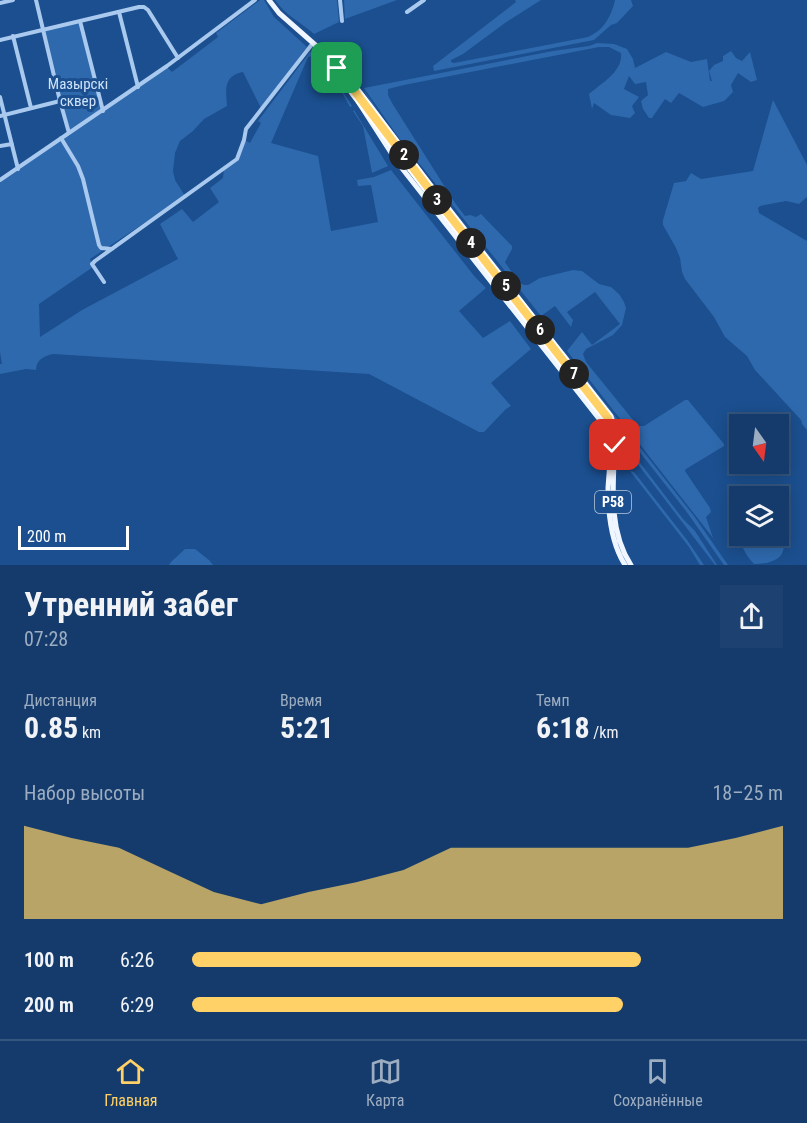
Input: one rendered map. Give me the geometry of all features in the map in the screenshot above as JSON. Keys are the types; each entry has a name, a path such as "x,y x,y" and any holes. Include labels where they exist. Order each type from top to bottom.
{"main road":[{"name":"Р58","path":"269,0 279,13 329,57 608,418 614,437 615,522 623,549 631,565"},
{"name":"Р58","path":"353,90 358,103 397,162 600,420 609,448 610,523 618,551 625,565"},
{"path":"584,399 590,394"}],"street":[{"path":"0,3 14,0"},
{"path":"36,0 69,133"},
{"path":"0,180 138,87 255,0"},
{"path":"340,0 342,21"},
{"path":"407,12 424,0"},
{"path":"0,40 144,7 178,58"},
{"path":"119,12 138,87"},
{"path":"80,21 103,111"},
{"path":"13,36 32,108"},
{"path":"104,282 92,264 237,159 246,129 314,43"},
{"path":"0,98 2,115 18,169"},
{"path":"2,115 60,101"},
{"path":"61,138 83,179 99,245 101,248 113,249"},
{"path":"0,146 12,144"}],"green space":[{"name":"Мазырскі сквер","path":"260,0 264,0 274,17 307,47 261,108 243,72 229,80 226,94 227,106 204,119 180,141 175,153 173,171 175,180 185,196 90,259 93,267 39,304 40,337 82,310 178,259 160,224 182,209 193,222 219,202 210,188 223,178 224,168 237,159 244,140 250,143 261,123 258,121 310,52 333,76 313,56 308,57 271,143 318,156 331,231 378,222 371,185 358,186 357,180 374,177 391,170 486,288 459,311 483,338 510,321 531,349 491,383 511,406 484,432 479,432 369,374 53,354 41,359 36,370 26,369 0,374 0,364 2,364 0,352 0,181 69,133 43,30 80,21 103,111 167,67 172,72 218,37 216,33"},
{"path":"275,0 337,0 339,22 314,34 289,15"},
{"path":"344,0 397,0 345,19"},
{"path":"515,0 541,0 451,62 588,37 606,22 615,0 631,0 633,6 617,23 611,25 594,40 434,71 433,66 516,2"},
{"path":"597,43 614,44 627,49 635,68 666,52 691,62 707,59 710,81 712,81 709,71 714,65 723,61 723,56 731,51 736,58 742,61 750,52 757,80 751,82 738,73 731,85 733,92 724,101 703,107 679,93 671,103 665,99 652,118 649,118 641,101 648,95 646,82 635,84 629,76 624,89 639,97 632,106 635,113 630,118 611,115 594,103 592,109 589,94 619,66 621,53 609,47 599,47 404,85 388,89 388,95 465,216 476,217 481,214 512,246 505,262 518,282 528,285 540,278 573,270 582,271 599,284 611,287 619,294 626,308 622,325 613,335 586,349 583,354 586,362 638,426 644,426 688,400 724,444 685,471 710,508 711,512 706,517 713,538 567,351 582,332 592,345 620,324 595,292 567,312 573,320 571,327 555,306 541,316 399,138 364,88"},
{"path":"333,76 352,106 350,107"},
{"path":"363,89 396,137 507,278 505,279 402,147"},
{"path":"773,100 807,165 807,197 799,204 786,201 758,208 759,213 807,241 807,430 801,420 755,370 747,356 725,337 714,317 685,279 676,248 663,225 674,183 686,181 691,173 701,179 753,171"},
{"path":"362,103 403,161 522,312 520,314 403,165"},
{"path":"354,110 388,166 372,173 363,126"},
{"path":"564,351 694,516 728,565 724,565 686,511 562,353"},
{"path":"588,399 695,531 717,565 715,565"},
{"path":"630,471 634,472 704,565 700,565 689,547"},
{"path":"742,546 784,547 780,557 762,564 754,564"},
{"path":"185,549 195,549 213,565 169,565"}],"route":[{"path":"337,68 608,418 615,445"}]}
